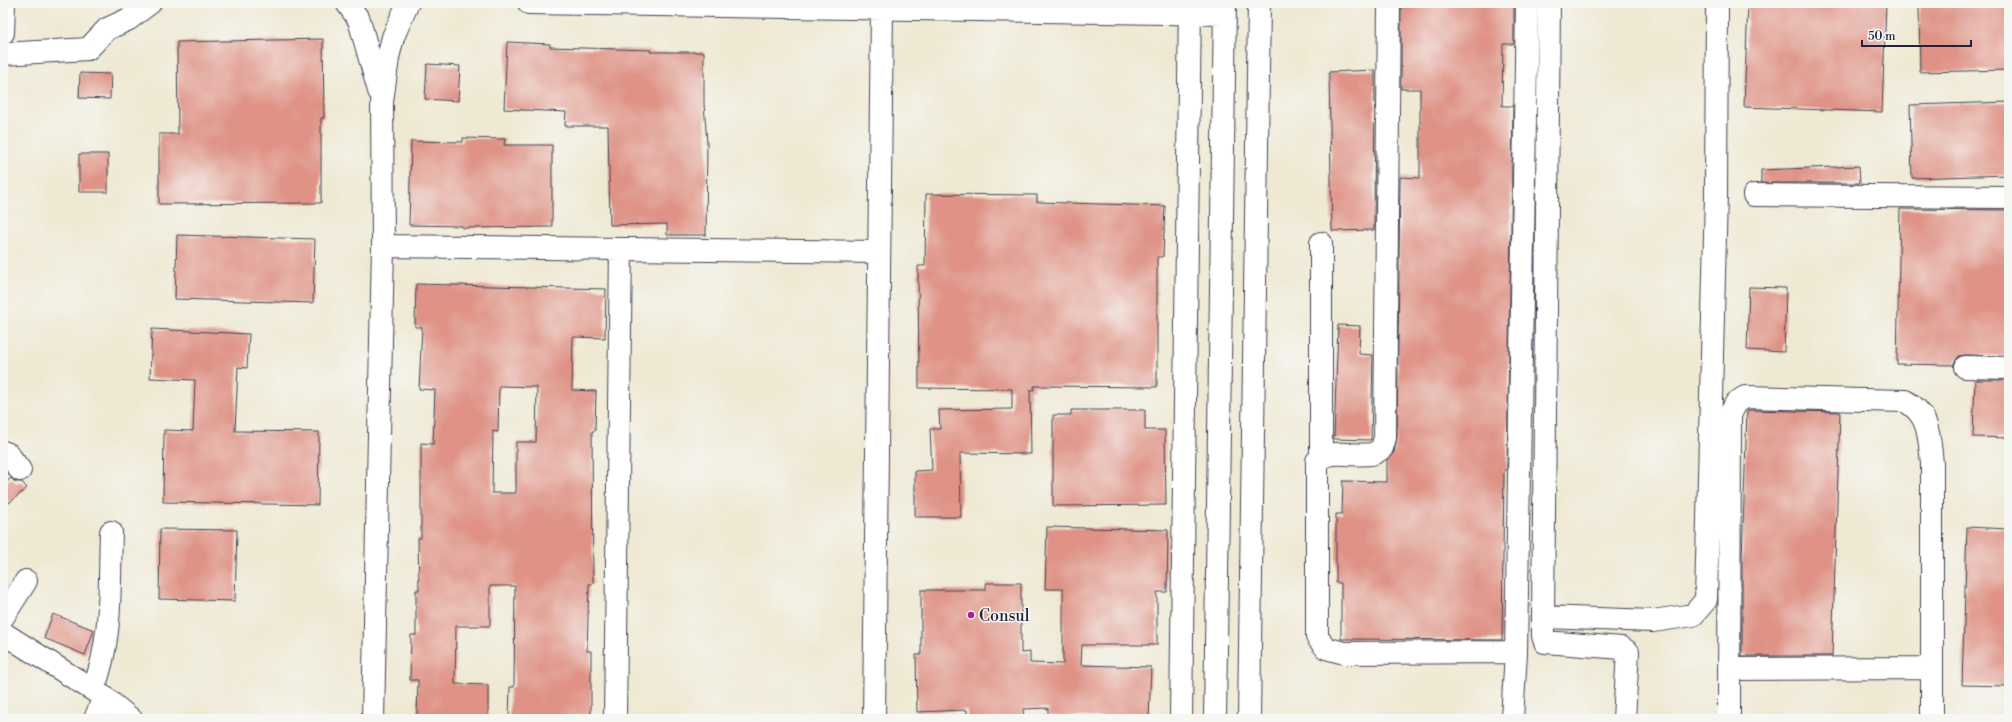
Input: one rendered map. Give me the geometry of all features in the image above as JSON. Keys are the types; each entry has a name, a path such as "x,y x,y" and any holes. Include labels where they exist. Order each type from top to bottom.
{"street":[{"path":"3,33 4,3"},
{"path":"3,54 88,50 107,29 129,19 150,3"},
{"path":"347,3 359,20 382,102"},
{"path":"373,719 383,246 382,102 388,58 393,37 408,3"},
{"path":"529,3 882,8 1225,8 1215,719"},
{"path":"1249,719 1259,3"},
{"path":"1389,3 1385,438 1382,448 1373,454 1328,454 1321,457 1317,461 1317,637 1326,648 1344,653 1516,652"},
{"path":"1512,719 1516,652 1527,3"},
{"path":"1549,3 1543,636 1545,642 1622,648 1628,652 1624,719"},
{"path":"1543,616 1653,621 1693,615 1706,600 1716,202 1717,3"},
{"path":"874,719 882,8"},
{"path":"1181,719 1190,8"},
{"path":"1754,195 2009,197"},
{"path":"1321,243 1321,457"},
{"path":"383,246 879,252"},
{"path":"615,719 621,249"},
{"path":"1965,367 2009,368"},
{"path":"1729,719 1730,415 1736,402 1745,397 1905,401 1916,407 1927,425 1932,463 1932,719"},
{"path":"3,452 8,454 20,470"},
{"path":"96,719 101,668 109,627 110,532"},
{"path":"3,617 26,581"},
{"path":"3,633 98,694 131,719"},
{"path":"1729,669 1932,668"}],"building":[{"path":"1401,3 1514,3 1514,44 1503,44 1502,106 1513,106 1507,470 1504,470 1502,640 1341,639 1341,583 1336,583 1336,514 1342,514 1343,481 1387,482 1387,460 1394,452 1397,438 1400,177 1420,178 1420,89 1401,89"},
{"path":"1748,3 1886,3 1882,112 1744,107"},
{"path":"2009,4 2009,70 1920,72 1919,5"},
{"path":"323,39 324,118 321,118 321,203 159,204 159,134 178,134 177,42"},
{"path":"507,42 550,44 550,47 651,50 650,52 704,52 704,104 707,143 706,235 667,235 667,224 610,225 608,126 565,126 566,112 504,109"},
{"path":"427,64 460,66 458,101 425,99"},
{"path":"1375,70 1374,230 1332,231 1329,72"},
{"path":"80,73 111,74 110,99 79,98"},
{"path":"2009,102 2009,175 1912,178 1910,105"},
{"path":"463,138 505,139 504,145 552,145 552,227 462,228 462,226 409,225 411,141 463,142"},
{"path":"79,154 108,154 108,192 79,192"},
{"path":"1859,166 1860,183 1761,183 1761,170"},
{"path":"926,194 1037,195 1037,202 1165,206 1163,257 1157,257 1157,387 1034,386 1034,390 1030,390 1031,454 960,453 961,517 915,517 915,471 932,470 930,429 940,429 939,410 1012,409 1012,389 919,388 918,266 925,266"},
{"path":"1900,209 2009,210 2009,356 1965,355 1959,356 1953,365 1897,364"},
{"path":"177,235 315,239 313,303 175,299"},
{"path":"416,284 606,289 605,338 573,337 572,390 596,391 595,431 592,431 593,584 589,584 587,651 591,651 591,719 509,719 510,687 514,687 515,586 490,586 490,626 456,626 455,684 488,685 488,719 417,719 418,680 410,680 411,635 416,635 416,590 419,590 418,538 421,538 421,443 433,444 435,390 419,389 422,327 415,327","holes":["499,386 537,387 536,442 516,442 516,493 492,493 493,431 498,432"]},
{"path":"1749,287 1786,288 1784,352 1747,350"},
{"path":"1338,325 1360,326 1359,354 1373,355 1371,440 1334,439"},
{"path":"152,329 249,334 247,368 238,367 235,431 319,432 318,505 163,502 164,430 193,431 195,380 150,378"},
{"path":"1975,380 2009,380 2009,438 1973,437"},
{"path":"1071,410 1145,410 1145,430 1165,430 1166,505 1053,506 1053,415 1071,415"},
{"path":"1747,411 1840,412 1832,656 1742,656 1742,558"},
{"path":"11,478 15,482 22,482 27,488 3,508 3,485"},
{"path":"1047,527 1168,530 1167,592 1157,592 1157,645 1082,645 1081,665 1151,667 1149,719 1048,716 1048,708 1023,709 1024,719 967,719 967,710 917,712 916,655 921,655 921,590 986,590 986,583 1021,583 1021,653 1030,652 1030,663 1063,664 1063,589 1045,589"},
{"path":"1967,527 2009,529 2009,686 1962,685"},
{"path":"160,529 237,530 235,601 159,599"},
{"path":"53,614 94,630 85,655 44,638"}],"place":[{"name":"Consul","path":"971,615"}]}
